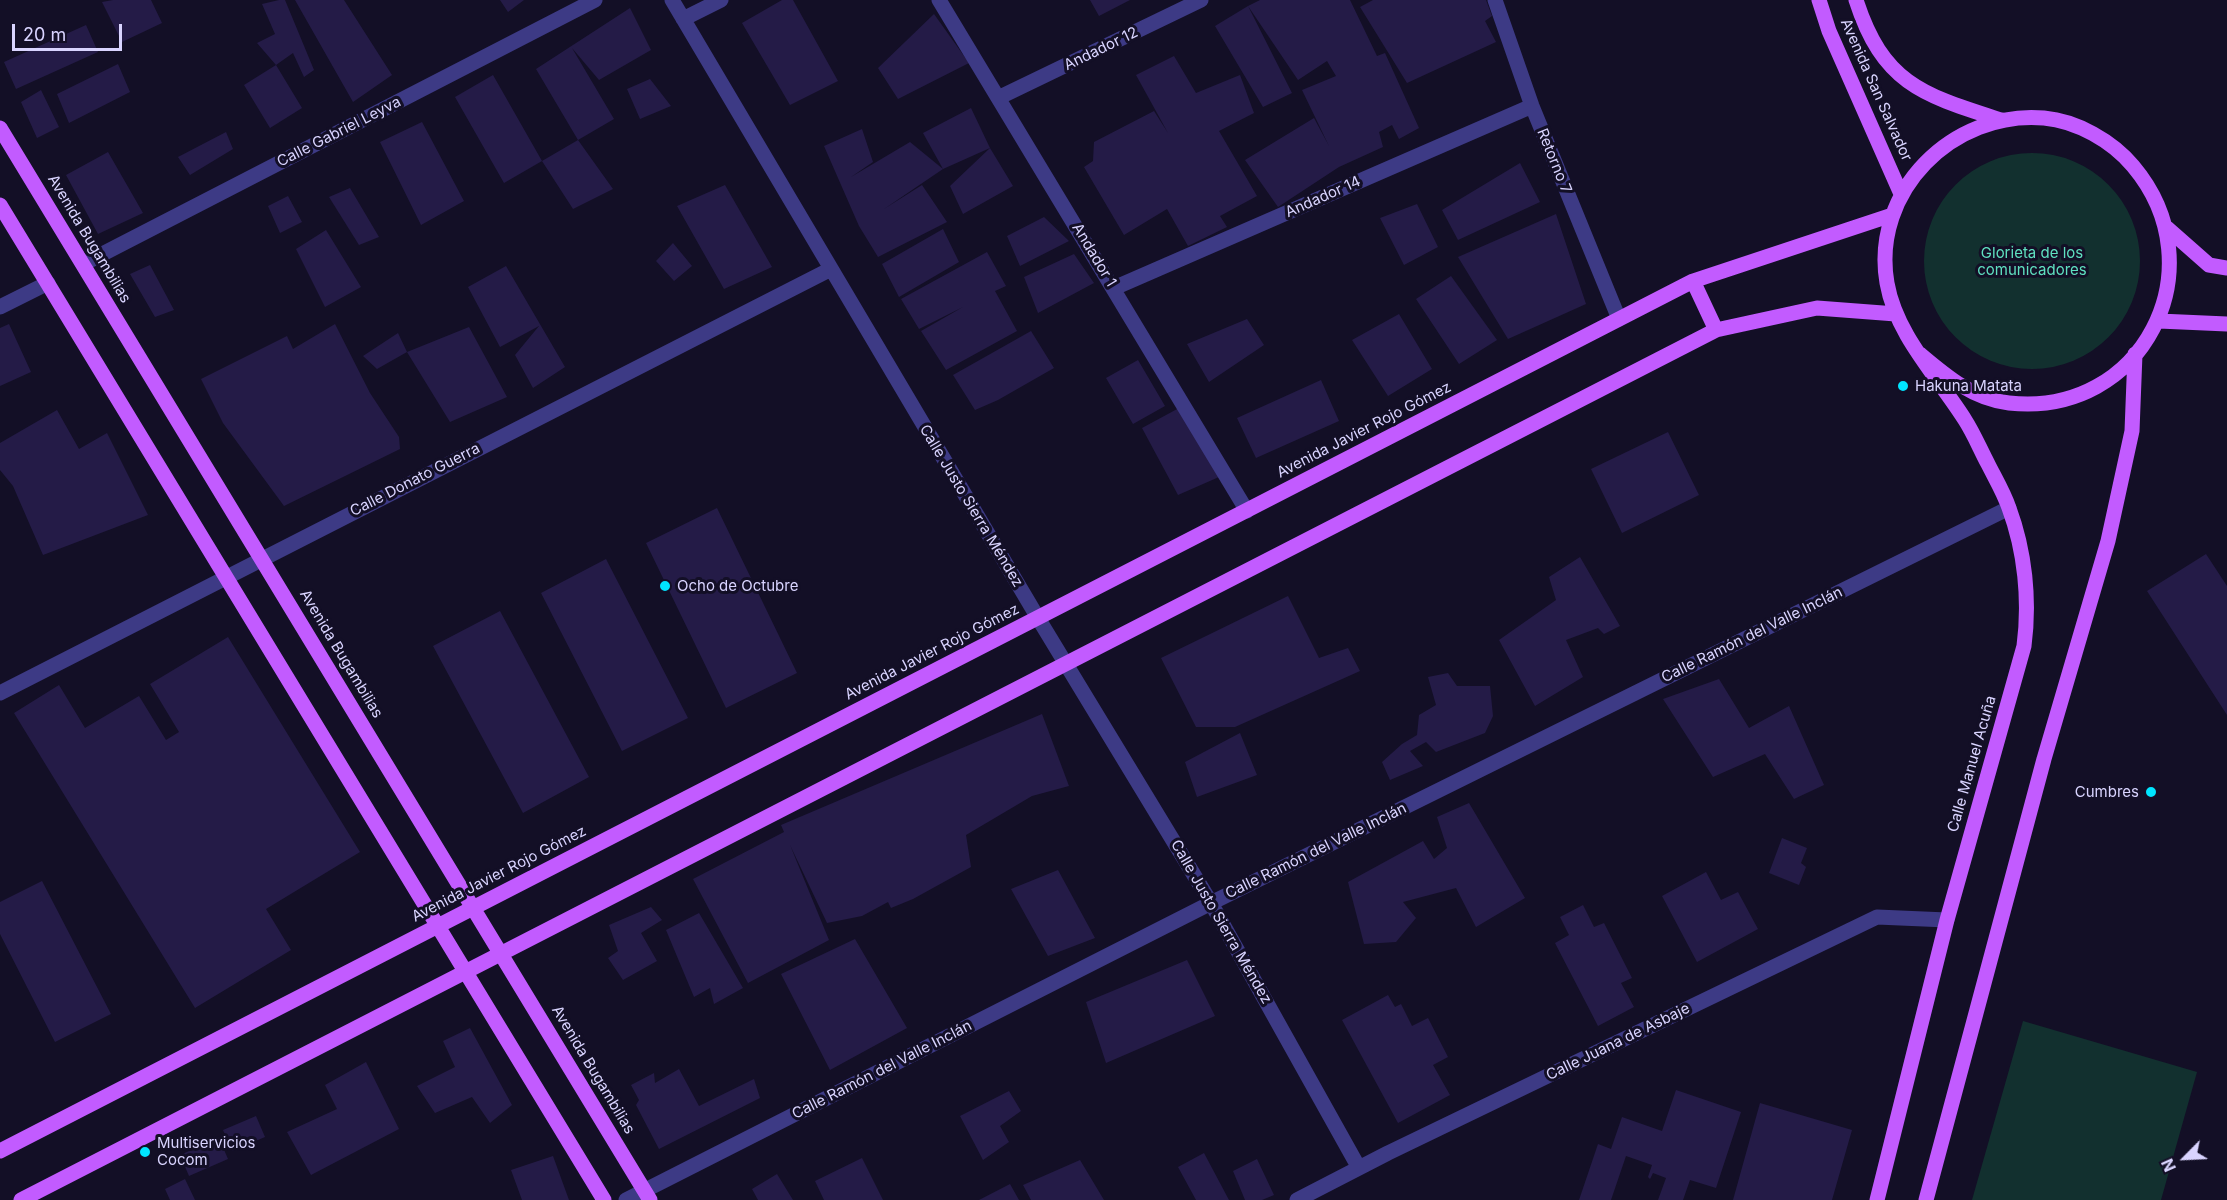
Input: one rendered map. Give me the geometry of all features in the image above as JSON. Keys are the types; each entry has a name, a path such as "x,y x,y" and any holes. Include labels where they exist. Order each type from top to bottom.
{"main road":[{"name":"Avenida San Salvador","path":"1819,0 1829,31 1901,194"},
{"name":"Avenida San Salvador","path":"1856,0 1870,41 1895,72 1932,98 2001,120"},
{"path":"1920,354 1959,387 2008,403 2058,401 2105,382 2134,354 2158,321 2171,276 2168,228 2151,187 2123,154 2087,130 2045,118 2001,120"},
{"name":"Calle Manuel Acuña","path":"1877,1200 1947,920 2024,646 2027,624 2026,580 2009,508 1967,423 1896,314 1887,282 1886,248 1892,215 1901,194 1927,159 1961,134 2001,120"},
{"name":"Avenida Bugambilias","path":"0,128 647,1195"},
{"path":"0,205 604,1200"},
{"name":"Avenida Javier Rojo Gómez","path":"0,1150 1693,281 1892,215"},
{"path":"2168,228 2209,265 2227,268"},
{"path":"1693,281 1716,330"},
{"path":"21,1200 1716,330 1817,308 1896,314"},
{"path":"2158,321 2227,324"},
{"path":"1926,1200 2041,770 2108,541 2132,431 2134,354"}],"street":[{"name":"Calle Gabriel Leyva","path":"83,264 595,0"},
{"name":"Calle Justo Sierra Méndez","path":"672,0 1038,618 1211,903 1359,1168"},
{"path":"683,19 721,0"},
{"name":"Andador 1","path":"939,0 1000,97 1247,511"},
{"name":"Andador 12","path":"1000,97 1202,0"},
{"name":"Retorno 7","path":"1495,0 1532,106 1619,320"},
{"name":"Andador 14","path":"1114,288 1532,106"},
{"name":"Calle Donato Guerra","path":"0,693 831,269"},
{"path":"0,307 48,283"},
{"name":"Calle Ramón del Valle Inclán","path":"626,1200 647,1195 1211,903 2009,508"},
{"name":"Calle Juana de Asbaje","path":"1297,1200 1877,917 1947,920"}],"green space":[{"name":"Glorieta de los comunicadores","path":"2032,153 2063,158 2083,166 2108,185 2127,210 2135,230 2140,261 2135,292 2127,312 2108,337 2083,356 2063,364 2032,369 2001,364 1981,356 1956,337 1937,312 1929,292 1924,261 1929,230 1937,210 1956,185 1981,166 2001,158"},
{"path":"2023,1021 2197,1072 2161,1200 1972,1200"}],"building":[{"path":"151,0 162,23 122,42 102,2"},
{"path":"285,0 314,70 304,77 293,53 276,65 257,43 275,34 262,4"},
{"path":"295,0 344,0 392,75 353,102"},
{"path":"500,0 524,0 508,12"},
{"path":"782,0 793,0 838,81 790,105 742,23"},
{"path":"1090,0 1130,0 1099,16"},
{"path":"1260,0 1350,0 1377,56 1385,53 1419,128 1399,139 1392,125 1379,132 1383,147 1339,167 1278,207 1245,160 1314,118 1329,146 1302,90 1336,76 1327,61 1298,80 1248,6"},
{"path":"1373,0 1486,0 1492,16 1485,21 1496,42 1407,83 1360,7"},
{"path":"1248,6 1292,93 1263,107 1215,26"},
{"path":"630,8 651,50 599,80 572,48 614,119 578,140 536,69"},
{"path":"934,14 969,63 898,99 878,68"},
{"path":"86,25 98,52 16,89 4,62"},
{"path":"1174,56 1196,93 1240,75 1254,113 1219,131 1257,196 1220,216 1227,227 1188,246 1167,209 1124,235 1084,167 1093,161 1094,142 1154,111 1168,133 1136,75"},
{"path":"118,64 130,92 69,123 57,94"},
{"path":"276,65 302,108 270,128 244,85"},
{"path":"493,75 542,161 504,183 455,97"},
{"path":"650,79 671,106 640,119 627,89"},
{"path":"41,90 59,127 37,138 21,102"},
{"path":"971,108 990,148 943,169 923,133"},
{"path":"422,122 464,201 421,225 380,142"},
{"path":"862,129 873,162 851,177 910,142 943,169 884,209 922,185 947,222 878,257 859,226 824,146"},
{"path":"226,132 233,149 190,175 178,157"},
{"path":"578,140 613,189 573,209 542,161"},
{"path":"990,148 1013,186 963,214 950,186"},
{"path":"108,152 143,213 98,234 66,175"},
{"path":"1520,163 1540,202 1458,240 1442,210"},
{"path":"725,185 772,267 724,289 677,206"},
{"path":"350,188 379,237 359,245 329,197"},
{"path":"288,196 302,222 280,233 268,206"},
{"path":"1417,204 1438,247 1404,265 1380,218"},
{"path":"1556,214 1586,304 1508,339 1458,257"},
{"path":"1044,217 1069,241 1020,266 1007,236"},
{"path":"943,229 959,262 899,297 882,264"},
{"path":"326,230 361,287 325,307 296,249"},
{"path":"673,243 692,266 674,281 656,261"},
{"path":"987,252 1006,286 995,291 1017,331 946,370 921,331 963,307 919,329 901,299"},
{"path":"1074,254 1094,283 1038,313 1024,277"},
{"path":"150,265 174,310 155,317 130,274"},
{"path":"506,266 565,367 533,388 515,355 539,326 500,347 468,287"},
{"path":"1451,276 1497,340 1459,364 1416,299"},
{"path":"1399,314 1432,369 1388,396 1352,340"},
{"path":"1247,319 1264,345 1209,382 1187,344"},
{"path":"9,324 31,372 0,386 0,328"},
{"path":"335,324 370,393 399,437 400,449 284,506 223,423 201,379 287,336 293,349"},
{"path":"469,327 507,397 450,422 407,352"},
{"path":"1031,331 1054,368 998,400 975,410 953,375"},
{"path":"398,333 407,352 377,369 363,356"},
{"path":"1138,360 1165,406 1133,424 1106,378"},
{"path":"1321,380 1339,421 1256,458 1237,418"},
{"path":"1179,408 1219,477 1178,495 1142,428"},
{"path":"57,410 79,449 107,433 148,515 43,555 13,486 0,470 0,443"},
{"path":"1668,432 1699,495 1622,533 1591,469"},
{"path":"717,508 797,673 726,708 646,543"},
{"path":"2206,554 2227,586 2227,715 2147,591"},
{"path":"1580,557 1620,626 1604,634 1598,628 1566,640 1583,677 1535,706 1499,640 1556,600 1549,577"},
{"path":"606,559 688,718 622,751 541,593"},
{"path":"1288,596 1319,658 1348,648 1360,671 1235,727 1196,727 1161,658"},
{"path":"500,611 589,777 523,813 433,646"},
{"path":"228,637 360,852 266,909 291,950 195,1008 14,713 59,685 85,728 139,696 166,740 179,732 150,684"},
{"path":"1448,673 1457,686 1490,686 1493,716 1485,733 1436,752 1426,742 1410,751 1423,766 1390,780 1382,762 1402,744 1417,735 1419,715 1436,705 1428,677"},
{"path":"1719,679 1749,728 1789,706 1824,785 1794,799 1765,754 1713,777 1663,699"},
{"path":"1042,714 1069,786 1032,796 966,835 971,867 913,899 891,908 888,902 862,916 827,923 790,845 829,940 748,983 693,879 784,832 781,825"},
{"path":"1240,733 1257,775 1197,797 1185,762"},
{"path":"1469,803 1525,898 1476,927 1456,888 1403,902 1416,918 1396,942 1364,944 1348,882 1423,841 1434,859 1447,848 1437,817"},
{"path":"1782,838 1807,848 1801,863 1806,867 1799,885 1769,873"},
{"path":"1058,870 1095,938 1048,956 1011,889"},
{"path":"1706,872 1721,900 1738,892 1758,929 1697,962 1662,896"},
{"path":"42,881 111,1014 55,1042 0,934 0,902"},
{"path":"1583,905 1594,927 1604,923 1632,978 1621,983 1634,1007 1598,1026 1555,943 1569,935 1560,917"},
{"path":"651,907 662,920 641,933 657,961 623,980 608,958 618,951 609,925"},
{"path":"699,913 743,988 714,1004 710,988 694,997 666,930"},
{"path":"855,939 907,1028 830,1070 781,974"},
{"path":"1187,960 1215,1016 1106,1063 1086,1002"},
{"path":"1388,995 1395,1007 1401,1004 1412,1026 1428,1018 1448,1057 1433,1065 1450,1095 1398,1123 1342,1020"},
{"path":"470,1028 512,1105 490,1123 472,1097 435,1113 417,1086 455,1067 443,1041"},
{"path":"366,1062 399,1129 311,1175 287,1132 337,1109 325,1085"},
{"path":"679,1069 699,1106 754,1079 760,1098 659,1149 636,1105 639,1100 631,1085 654,1073 655,1083"},
{"path":"1676,1090 1741,1112 1716,1188 1690,1180 1683,1200 1658,1200 1666,1178 1653,1173 1650,1179 1648,1177 1652,1165 1626,1156 1611,1200 1579,1200 1598,1144 1611,1149 1622,1117 1662,1131"},
{"path":"1009,1091 1021,1111 1000,1126 1009,1142 983,1160 960,1116"},
{"path":"1760,1103 1852,1130 1832,1200 1733,1200"},
{"path":"256,1116 265,1137 232,1151 223,1130"},
{"path":"219,1138 228,1159 189,1176 180,1155"},
{"path":"1204,1153 1229,1200 1196,1200 1178,1167"},
{"path":"553,1156 569,1200 522,1200 511,1170"},
{"path":"862,1158 883,1200 824,1200 815,1181"},
{"path":"1257,1159 1274,1195 1262,1200 1245,1200 1233,1171"},
{"path":"1080,1160 1104,1200 1031,1200 1023,1185"},
{"path":"777,1174 793,1200 758,1200 752,1189"},
{"path":"185,1179 195,1200 170,1200 165,1189"},
{"path":"1010,1184 1019,1200 979,1200"}],"place":[{"name":"Hakuna Matata","path":"1903,386"},
{"name":"Ocho de Octubre","path":"665,586"},
{"name":"Cumbres","path":"2151,792"},
{"name":"Multiservicios Cocom","path":"145,1152"}]}
